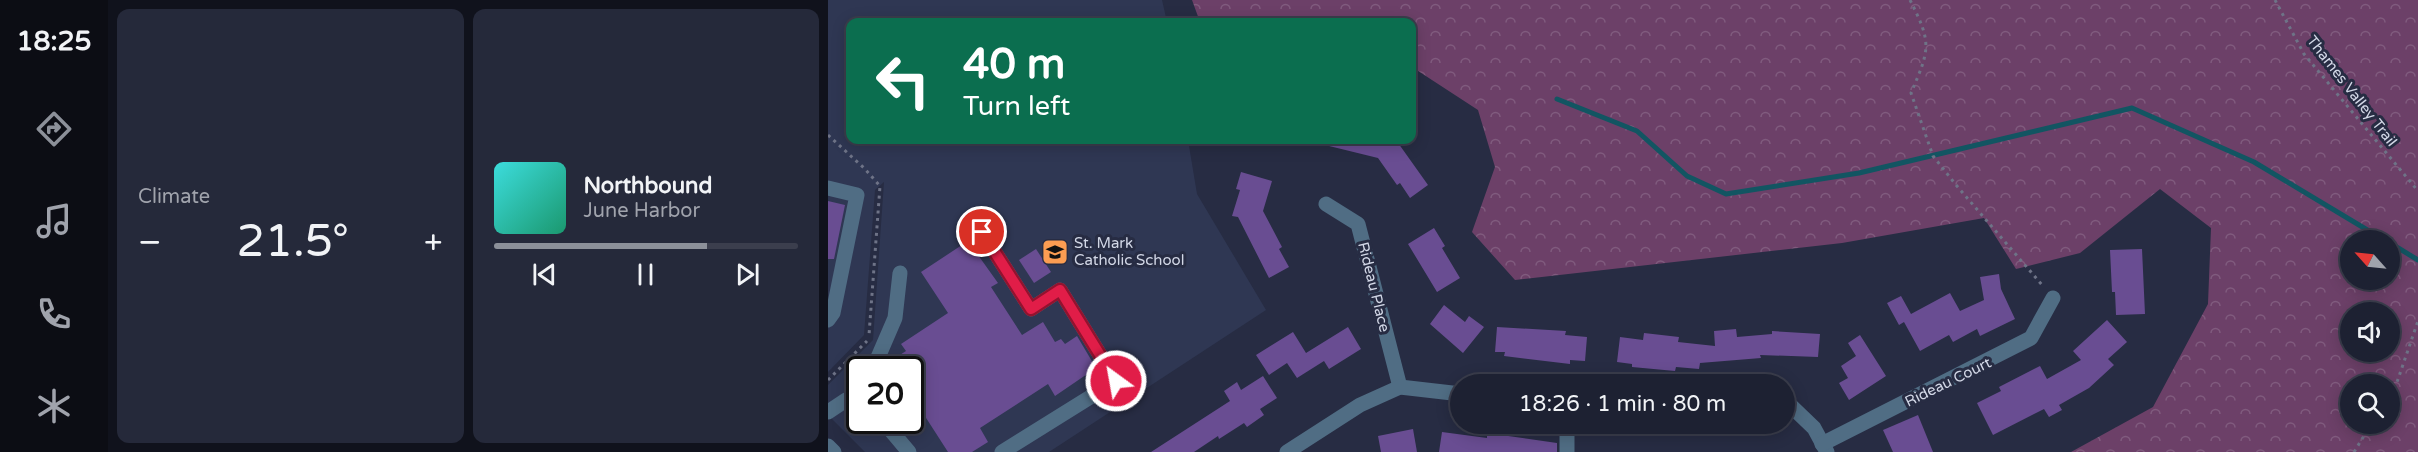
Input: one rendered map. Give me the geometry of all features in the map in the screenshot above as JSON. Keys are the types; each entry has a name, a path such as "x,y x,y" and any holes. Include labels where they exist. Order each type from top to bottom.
{"street":[{"path":"828,188 857,195 832,313 828,320"},
{"name":"Rideau Place","path":"1326,204 1358,224 1400,387"},
{"path":"982,232 1031,309 1060,290 1116,381 1002,452"},
{"path":"879,356 895,318 900,273"},
{"name":"Rideau Court","path":"1825,448 2031,338 2053,298"},
{"path":"1287,452 1360,405 1400,387 1450,393"},
{"path":"828,412 846,400"},
{"path":"1795,410 1814,428 1825,448"},
{"path":"894,434 909,452"},
{"path":"1567,434 1567,452"},
{"path":"828,446 834,452"}],"path":[{"path":"1910,0 1924,27 1927,55 1911,93 1933,156 2053,298"},
{"name":"Thames Valley Trail","path":"2275,0 2304,54 2418,191"},
{"path":"828,135 880,186 868,339 828,380"},
{"path":"2400,374 2418,321"},
{"path":"2354,452 2365,434"}],"shaded area":[{"name":"St. Mark Catholic School","path":"828,0 1162,0 1166,18 846,18 846,144 1189,144 1197,194 1266,310 1049,452 865,452 847,434 924,434 924,356 857,356 873,340 884,182 875,190 864,335 828,372"},
{"name":"St. Mark Catholic School","path":"846,367 846,433 828,415 828,385"}],"green space":[{"path":"1192,0 2418,0 2418,452 2071,452 2153,407 2208,304 2211,228 2160,189 2080,253 2016,269 1984,218 1842,243 1515,280 1472,232 1495,167 1478,110 1416,70 1416,18 1199,18"}],"building":[{"path":"1399,144 1428,185 1410,198 1400,183 1397,185 1378,158 1325,145"},
{"path":"1241,172 1272,181 1263,211 1282,247 1279,249 1289,267 1269,278 1238,217 1232,216 1240,190 1236,189"},
{"path":"828,201 845,205 834,259 828,259"},
{"path":"1434,228 1445,246 1442,248 1460,278 1437,292 1408,244"},
{"path":"968,241 998,283 991,287 1022,335 1043,322 1055,342 1061,339 1065,344 1077,336 1096,368 1055,396 1048,384 980,428 988,442 972,452 948,452 924,415 924,356 898,356 906,351 901,344 948,313 921,272"},
{"path":"1036,249 1051,272 1034,283 1019,260"},
{"path":"2142,249 2145,314 2116,315 2115,292 2112,292 2110,250"},
{"path":"1999,274 2001,289 2015,319 1980,336 1977,329 1953,342 1949,335 1920,351 1904,322 1899,325 1887,303 1901,296 1911,314 1950,293 1960,311 1984,300 1980,277"},
{"path":"1444,305 1465,322 1469,316 1484,327 1463,353 1430,324"},
{"path":"2107,320 2127,342 2108,359 2114,365 2089,388 2059,405 2062,410 2049,417 2044,409 1993,435 1977,403 2001,391 1999,387 2040,366 2047,379 2081,360 2073,351"},
{"path":"1348,327 1361,349 1329,369 1324,361 1297,378 1287,363 1269,375 1256,355 1293,332 1306,353"},
{"path":"1497,327 1566,331 1565,335 1587,337 1585,361 1570,360 1570,364 1504,356 1505,352 1495,352"},
{"path":"1736,329 1737,337 1772,334 1772,331 1820,334 1818,357 1760,355 1761,358 1700,363 1699,369 1676,367 1675,371 1632,367 1632,364 1617,362 1620,337 1643,340 1644,333 1679,337 1678,342 1715,346 1714,331"},
{"path":"1860,335 1886,376 1849,400 1839,383 1848,378 1841,366 1856,356 1848,343"},
{"path":"1263,376 1277,398 1260,409 1264,415 1247,427 1244,423 1194,452 1151,452 1230,401 1224,391 1237,382 1241,390"},
{"path":"1918,415 1933,452 1893,452 1883,430"},
{"path":"1413,429 1417,452 1381,452 1378,436"},
{"path":"1442,432 1487,438 1487,434 1494,434 1557,443 1557,452 1439,452"}],"waterway":[{"path":"1557,99 1637,131 1687,176 1726,194 1859,173 2132,108 2254,162 2367,230"},
{"path":"2400,249 2418,260"}],"place":[{"name":"St. Mark Catholic School","path":"1055,252"}],"route":[{"path":"982,232 1031,309 1060,290 1116,381"}]}
